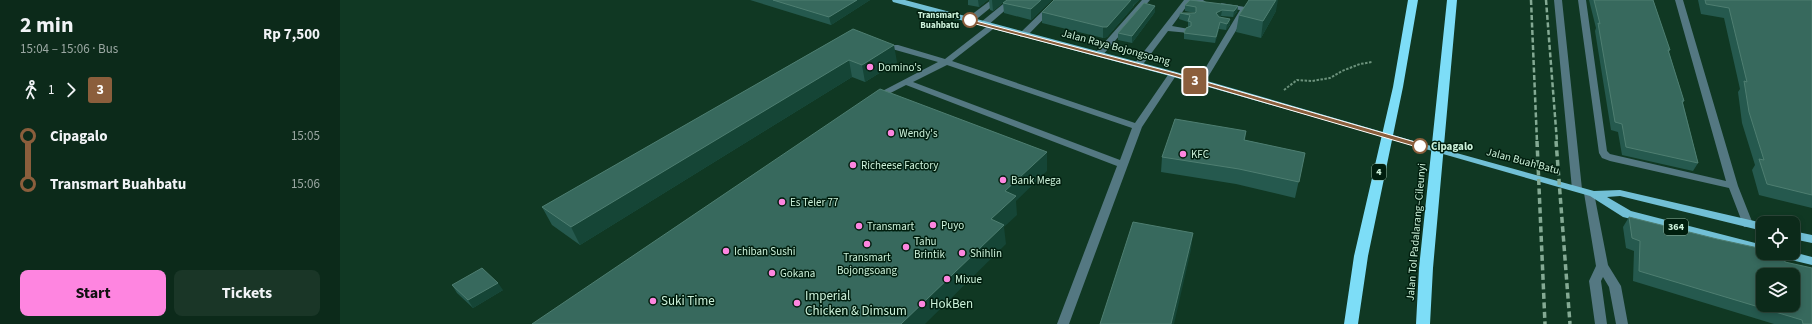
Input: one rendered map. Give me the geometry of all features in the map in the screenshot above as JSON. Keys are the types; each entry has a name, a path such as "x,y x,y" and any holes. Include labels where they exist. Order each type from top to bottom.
{"highway":[{"name":"4","path":"1352,324 1360,256 1398,87 1413,0"},
{"name":"Jalan Tol Padalarang–Cileunyi","path":"1423,324 1426,268 1442,97 1453,0"}],"main road":[{"name":"Jalan Raya Bojongsoang","path":"896,0 1173,74 1421,146"},
{"name":"Jalan Buah Batu","path":"1421,146 1592,193 1627,214 1756,247"},
{"name":"Jalan Buah Batu","path":"1592,193 1620,192 1756,226"},
{"path":"1800,236 1812,239"},
{"path":"1800,259 1812,262"}],"street":[{"path":"970,20 996,0"},
{"path":"865,104 878,95 946,62 988,25 1013,0"},
{"path":"1023,35 1058,0"},
{"path":"1099,54 1146,0"},
{"path":"1558,0 1577,189"},
{"path":"1582,0 1602,151 1606,156 1733,186"},
{"path":"1679,0 1733,186 1748,224"},
{"path":"1138,65 1167,28 1181,15 1187,1 1245,9 1233,22 1228,37 1201,82"},
{"path":"1167,28 1186,31"},
{"path":"1217,36 1228,37"},
{"path":"895,47 946,62 1137,127"},
{"path":"1063,324 1137,127 1173,74"},
{"path":"905,82 1122,164"},
{"path":"1592,193 1602,266 1615,286 1622,324"},
{"path":"1601,324 1595,281 1602,266"}],"path":[{"path":"1280,106 1284,89 1297,80 1312,81 1330,78 1342,71 1360,64 1372,62"}],"building":[{"path":"773,0 857,0 829,17"},
{"path":"1007,0 1041,0 1031,9 1003,3"},
{"path":"1054,0 1131,0 1107,27 1103,27 1042,12"},
{"path":"1190,0 1238,6 1234,11 1222,10 1216,13 1219,17 1230,19 1227,24 1220,22 1216,37 1184,33 1186,28 1191,26 1191,22 1188,21 1190,15 1180,13 1196,12 1196,7 1185,5"},
{"path":"1249,0 1276,0 1263,21 1239,15"},
{"path":"1594,0 1653,0 1670,50 1668,50 1684,101 1682,101 1698,163 1626,147 1622,124 1615,122 1598,23 1600,24"},
{"path":"1705,0 1812,0 1812,195 1767,184 1759,159 1764,160 1749,112 1744,81 1747,82 1729,8 1706,4"},
{"path":"1144,3 1155,6 1132,36 1118,33"},
{"path":"853,29 894,45 862,65 849,60 571,227 542,207"},
{"name":"Transmart","path":"880,89 1047,152 1005,191 1016,196 991,219 1004,225 901,324 532,324"},
{"path":"1175,119 1246,131 1244,140 1305,153 1299,182 1239,169 1162,157"},
{"path":"1629,217 1756,247 1756,260 1784,260 1785,262 1812,268 1812,324 1803,324 1802,320 1775,312 1800,312 1800,268 1756,268 1756,306 1639,271 1640,241 1632,238"},
{"path":"1133,222 1193,233 1171,324 1100,324"},
{"path":"482,268 498,283 468,300 452,285"}],"railway":[{"path":"1531,0 1537,142"},
{"path":"1546,0 1557,142"},
{"path":"1537,141 1545,324"},
{"path":"1556,141 1570,324"}],"bus line":[{"name":"3","path":"970,20 1173,74 1420,146"}],"place":[{"name":"Transmart Buahbatu","path":"970,20"},
{"name":"Domino's","path":"870,67"},
{"name":"Wendy's","path":"891,133"},
{"name":"Cipagalo","path":"1420,146"},
{"name":"KFC","path":"1183,154"},
{"name":"Richeese Factory","path":"853,165"},
{"name":"Bank Mega","path":"1003,180"},
{"name":"Es Teler 77","path":"782,202"},
{"name":"Puyo","path":"933,225"},
{"name":"Transmart","path":"859,226"},
{"name":"Transmart Bojongsoang","path":"867,244"},
{"name":"Tahu Brintik","path":"906,247"},
{"name":"Ichiban Sushi","path":"726,251"},
{"name":"Shihlin","path":"962,253"},
{"name":"Gokana","path":"772,273"},
{"name":"Mixue","path":"947,279"},
{"name":"Suki Time","path":"653,301"},
{"name":"Imperial Chicken & Dimsum","path":"797,303"},
{"name":"HokBen","path":"922,304"}]}
